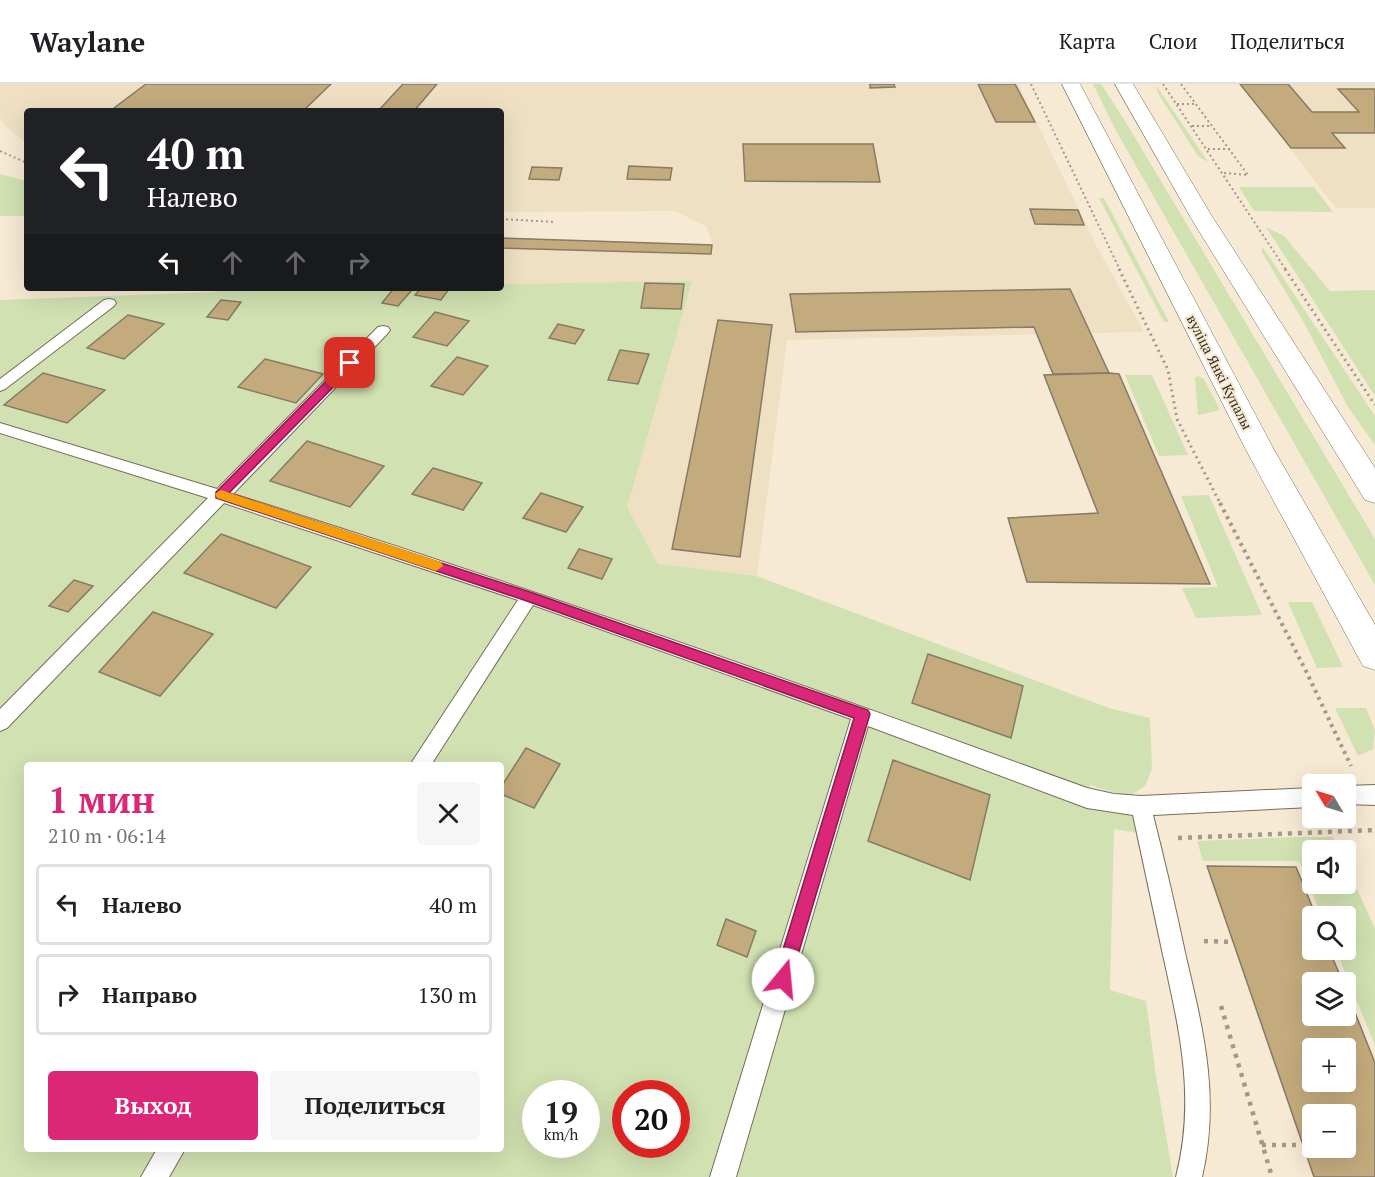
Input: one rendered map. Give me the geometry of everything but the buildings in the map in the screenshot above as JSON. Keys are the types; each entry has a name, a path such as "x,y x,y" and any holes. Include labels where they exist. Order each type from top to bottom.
{"main road":[{"name":"вуліца Янкі Купалы","path":"1071,84 1263,456 1375,656"},
{"path":"1124,84 1202,218 1375,492"}],"lane":[{"path":"0,386 108,303"},
{"path":"0,722 383,330"},
{"path":"0,428 220,495 529,597 862,714 1087,798 1114,804 1142,806 1302,798"},
{"path":"422,762 529,597"},
{"path":"723,1177 862,714"},
{"path":"1142,806 1192,1035 1200,1097 1198,1149 1189,1177"},
{"path":"154,1177 170,1152"}],"path":[{"path":"1031,84 1167,370 1176,419 1306,671 1362,795"},
{"path":"1163,84 1375,405"},
{"path":"1181,84 1248,175 1223,173"},
{"path":"1176,104 1196,104"},
{"path":"1191,126 1212,126"},
{"path":"1207,149 1230,149"},
{"path":"0,151 24,162"},
{"path":"504,219 555,222"},
{"path":"1171,839 1375,830"},
{"path":"1198,930 1205,952"},
{"path":"1202,941 1233,942"},
{"path":"1218,998 1272,1177"},
{"path":"1262,1145 1302,1145"}],"shaded area":[{"path":"0,84 1018,84 1096,245 1144,332 787,340 757,576 658,564 627,507 691,282 504,284 504,238 712,244 707,227 675,211 504,212 504,108 24,108 24,142 5,126 0,118"},
{"path":"1240,84 1375,84 1375,208 1336,208"}],"green space":[{"path":"1093,84 1101,84 1125,121 1375,539 1375,585 1115,129"},
{"path":"1156,85 1208,162 1198,156 1159,95"},
{"path":"0,174 24,180 24,216 0,216"},
{"path":"1239,187 1314,187 1333,212 1254,211"},
{"path":"1099,198 1104,198 1169,322 1164,322"},
{"path":"1266,227 1284,236 1330,291 1375,290 1375,396"},
{"path":"1262,246 1375,416 1375,445 1348,407 1303,321 1262,252"},
{"path":"692,281 627,507 658,564 757,576 1109,708 1150,718 1152,769 1145,786 1128,797 1090,785 1086,806 1136,816 1137,833 1114,829 1110,990 1146,1001 1173,1177 0,1177 0,300 216,291 504,291 504,284"},
{"path":"1125,375 1152,375 1188,455 1159,456"},
{"path":"1198,376 1204,379 1220,410 1198,415 1195,378"},
{"path":"1209,495 1262,615 1196,618 1182,588 1218,587 1181,496"},
{"path":"1288,602 1312,602 1343,667 1317,668"},
{"path":"1335,708 1366,708 1375,730 1373,749 1358,756"},
{"path":"1298,837 1333,837 1334,840 1302,840 1302,868 1299,861 1203,861 1197,841"},
{"path":"1356,886 1375,929 1375,1045 1356,999 1356,972 1345,972 1340,960 1356,960 1356,906 1318,906 1313,894 1356,894"}],"slow traffic":[{"path":"221,494 436,566"}],"route":[{"path":"350,363 220,495 529,597 862,714 783,979"}]}
